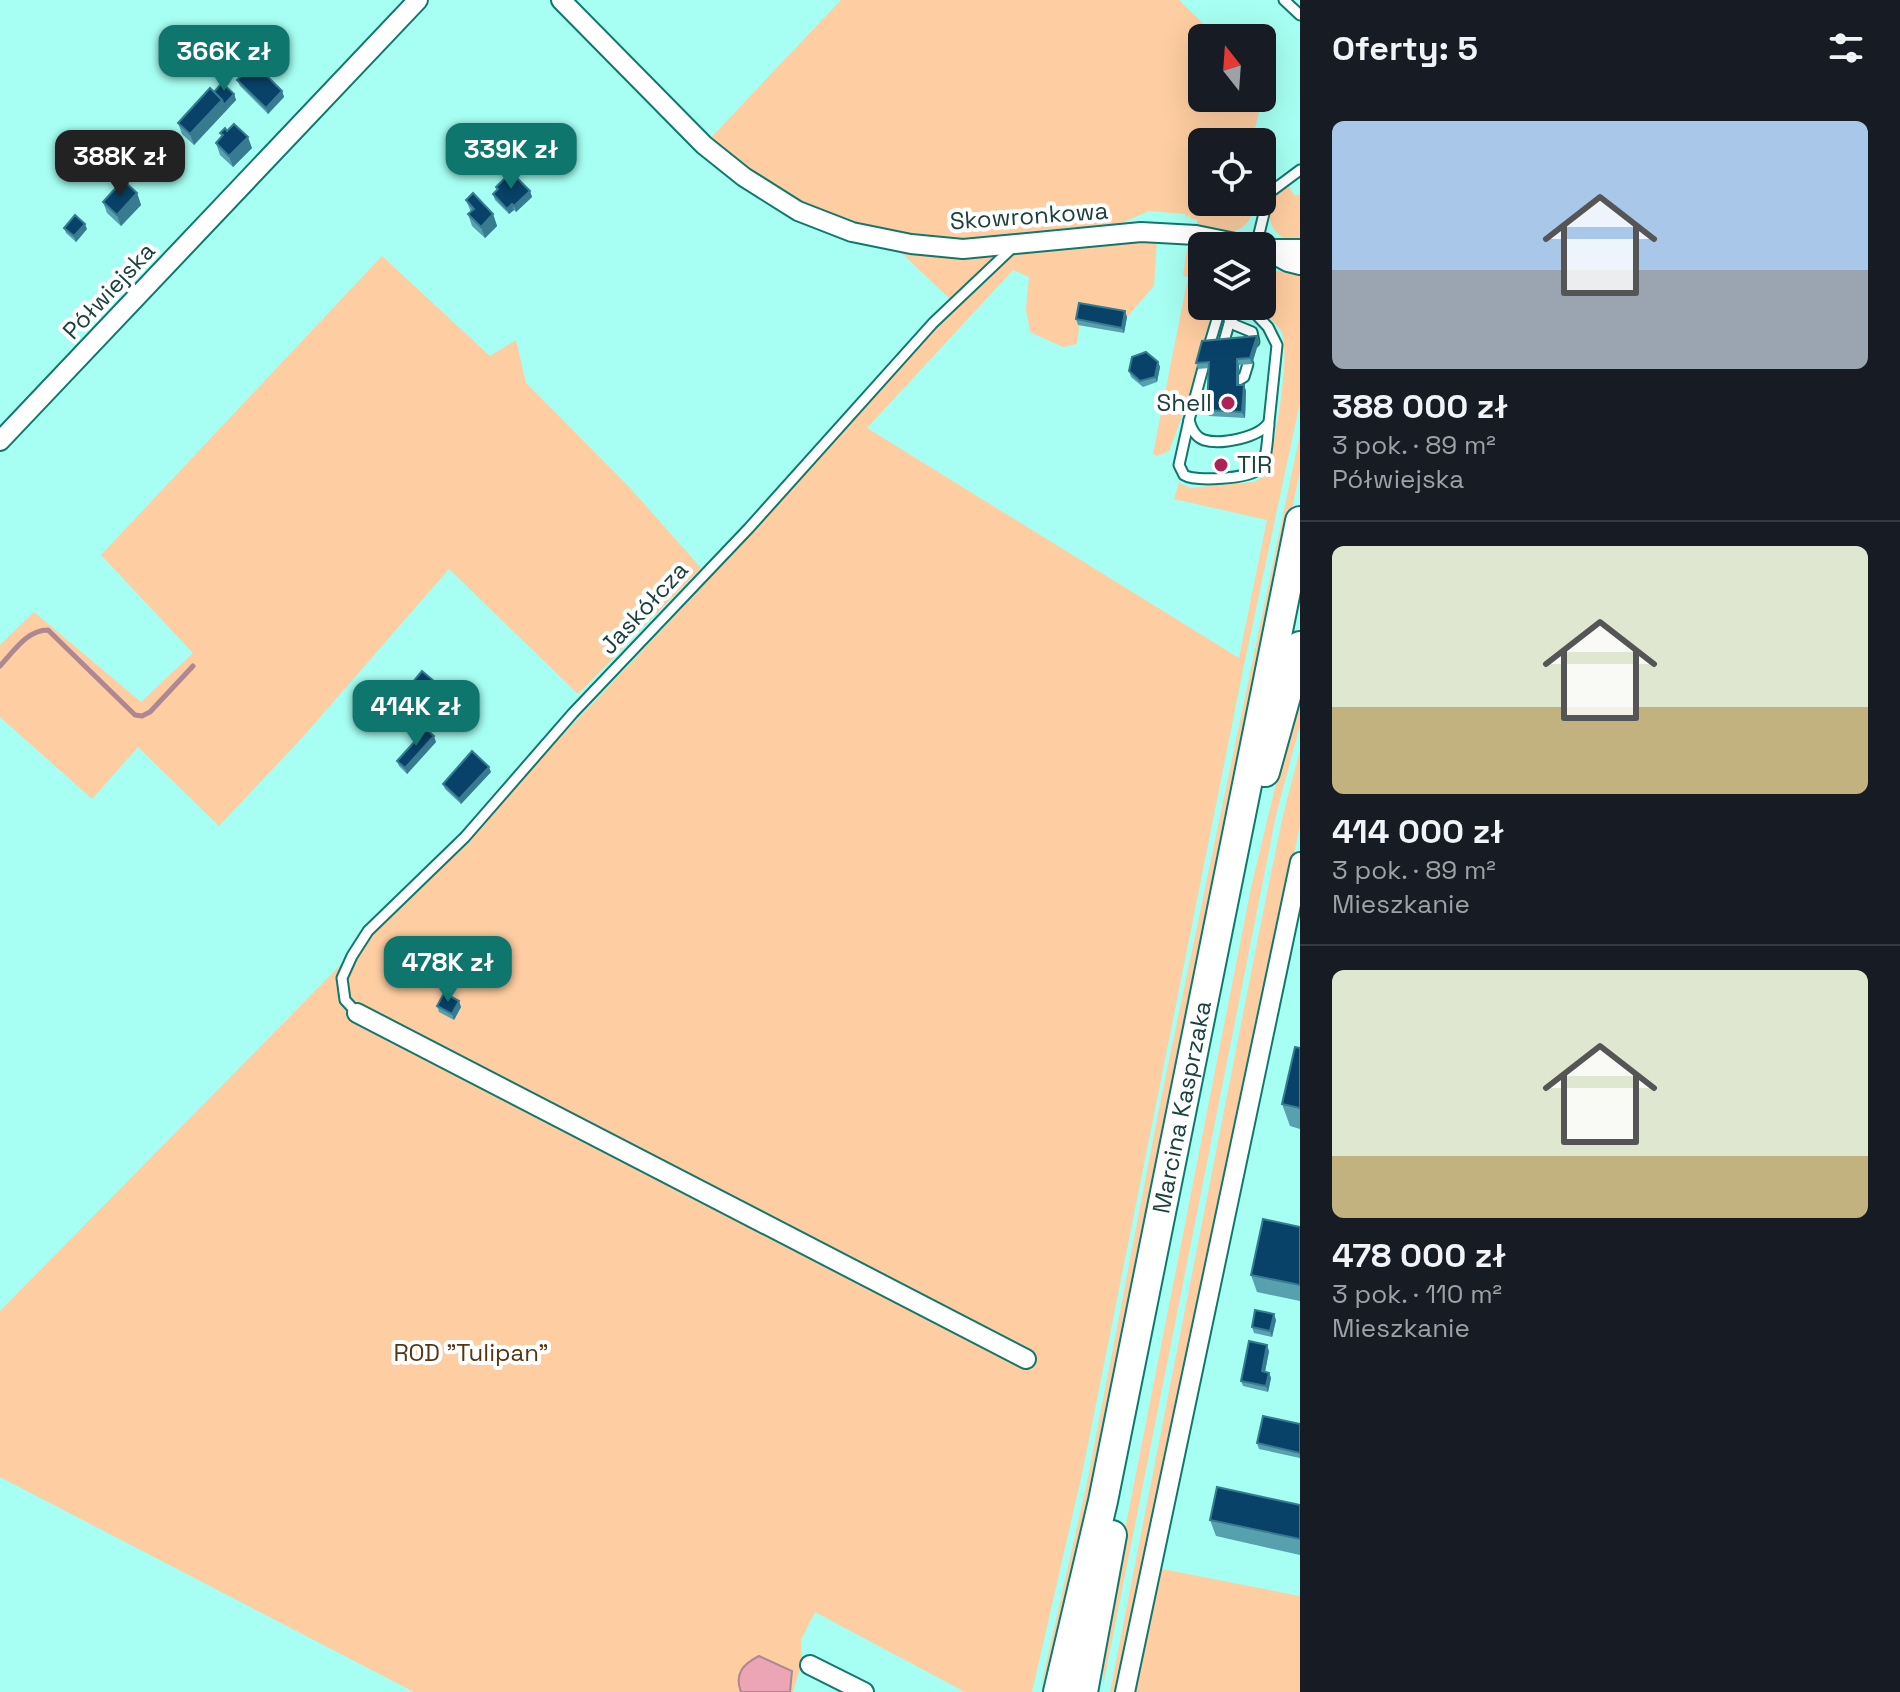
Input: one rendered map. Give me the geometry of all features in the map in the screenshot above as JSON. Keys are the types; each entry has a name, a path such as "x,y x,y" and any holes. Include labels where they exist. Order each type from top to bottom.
{"main road":[{"name":"Marcina Kasprzaka","path":"1058,1692 1106,1486 1300,521"},
{"name":"Marcina Kasprzaka","path":"1083,1692 1251,837 1300,646"}],"street":[{"name":"Półwiejska","path":"0,441 418,0"},
{"name":"Skowronkowa","path":"561,0 704,145 744,177 798,211 852,232 911,244 963,249 1141,232 1188,235"},
{"name":"Skowronkowa","path":"1276,248 1300,249"},
{"name":"Skowronkowa","path":"1276,257 1300,265"},
{"path":"1125,1692 1300,862"},
{"path":"357,1013 1026,1359"},
{"path":"810,1665 864,1692"}],"lane":[{"path":"1284,0 1300,15"},
{"path":"1256,232 1269,193 1300,170"},
{"name":"Jaskółcza","path":"357,1013 345,1000 342,978 368,931 465,837 573,713 749,528 933,323 1015,245"},
{"path":"1209,346 1216,320"},
{"path":"1223,345 1230,320 1242,332 1252,332 1254,342"},
{"path":"1203,368 1179,465 1184,475 1196,480 1242,476 1259,468 1263,461 1269,422 1277,345 1261,320"},
{"path":"1239,380 1244,377 1248,364"},
{"path":"1198,387 1211,382"},
{"path":"1189,420 1197,435 1207,441 1254,436 1262,432 1269,422"}],"green space":[{"name":"ROD \"Tulipan\"","path":"841,0 1179,0 1204,24 1188,24 1188,112 1259,112 1255,128 1188,128 1188,216 1149,211 1094,235 1098,241 1157,240 1154,286 1127,317 1081,309 1077,344 1063,347 1030,332 1026,309 1029,277 1013,270 867,428 1239,658 1267,520 1174,499 1179,483 1191,488 1254,482 1265,476 1270,466 1284,375 1283,340 1280,329 1272,320 1276,320 1276,271 1300,273 1300,402 1244,665 1082,1474 1032,1692 965,1692 815,1612 801,1640 802,1662 793,1692 414,1692 0,1477 0,1311 432,871 645,648 853,421 849,418 954,303 887,239 798,211 704,145"},
{"path":"1289,187 1295,196 1300,194 1300,243 1279,235 1273,227 1270,216 1276,216 1276,197"},
{"name":"ROD \"Tulipan\"","path":"1190,216 1251,216 1241,228 1228,232 1197,227 1197,219"},
{"path":"1188,247 1188,277 1183,276"},
{"path":"382,256 490,356 516,340 526,383 631,489 701,568 578,694 449,569 301,739 219,826 138,747 92,799 0,717 0,645 34,612 141,702 193,653 101,555"},
{"path":"1188,277 1188,320 1211,320 1169,451 1157,456 1153,454"},
{"path":"1300,434 1300,470 1097,1476 1061,1625 1040,1691 1088,1478 1160,1104"},
{"path":"1300,684 1300,725 1276,815 1103,1686 1104,1637 1251,888"},
{"path":"1300,750 1300,825 1120,1692 1110,1692 1259,933"},
{"path":"1157,1568 1300,1596 1300,1692 1133,1692"}],"shaded area":[{"path":"759,1656 792,1671 790,1692 741,1692 741,1670"}],"building":[{"path":"254,63 282,91 266,108 237,80"},
{"path":"222,83 234,94 224,105 214,92"},
{"path":"210,88 222,100 190,134 178,123"},
{"path":"234,124 248,137 229,156 216,143 223,135 220,133"},
{"path":"511,172 530,191 507,209 493,194"},
{"path":"123,180 137,193 117,215 103,202"},
{"path":"473,193 493,214 481,227 468,214 474,209 466,200"},
{"path":"75,215 85,224 74,236 64,228"},
{"path":"1079,303 1125,311 1122,328 1076,319"},
{"path":"1257,336 1250,358 1237,359 1237,385 1244,385 1242,412 1207,410 1209,362 1196,363 1202,341"},
{"path":"1146,352 1158,362 1155,377 1140,381 1129,371 1132,357"},
{"path":"422,671 442,688 431,706 408,688"},
{"path":"433,705 443,715 438,720 428,710"},
{"path":"426,729 434,736 405,768 397,761"},
{"path":"472,751 489,767 459,799 443,784"},
{"path":"444,993 459,1001 452,1014 437,1006"},
{"path":"1295,1047 1300,1048 1300,1108 1282,1104"},
{"path":"1263,1219 1300,1227 1300,1285 1251,1275"},
{"path":"1255,1310 1274,1314 1270,1331 1252,1327"},
{"path":"1249,1341 1267,1345 1262,1371 1269,1373 1266,1386 1241,1381"},
{"path":"1263,1416 1300,1424 1300,1453 1257,1443"},
{"path":"1217,1487 1300,1505 1300,1539 1210,1520"}],"waterway":[{"path":"0,666 27,637 48,630 135,715 142,716 150,712 193,666"}],"place":[{"name":"Shell","path":"1228,403"},
{"name":"TIR","path":"1221,465"}]}
